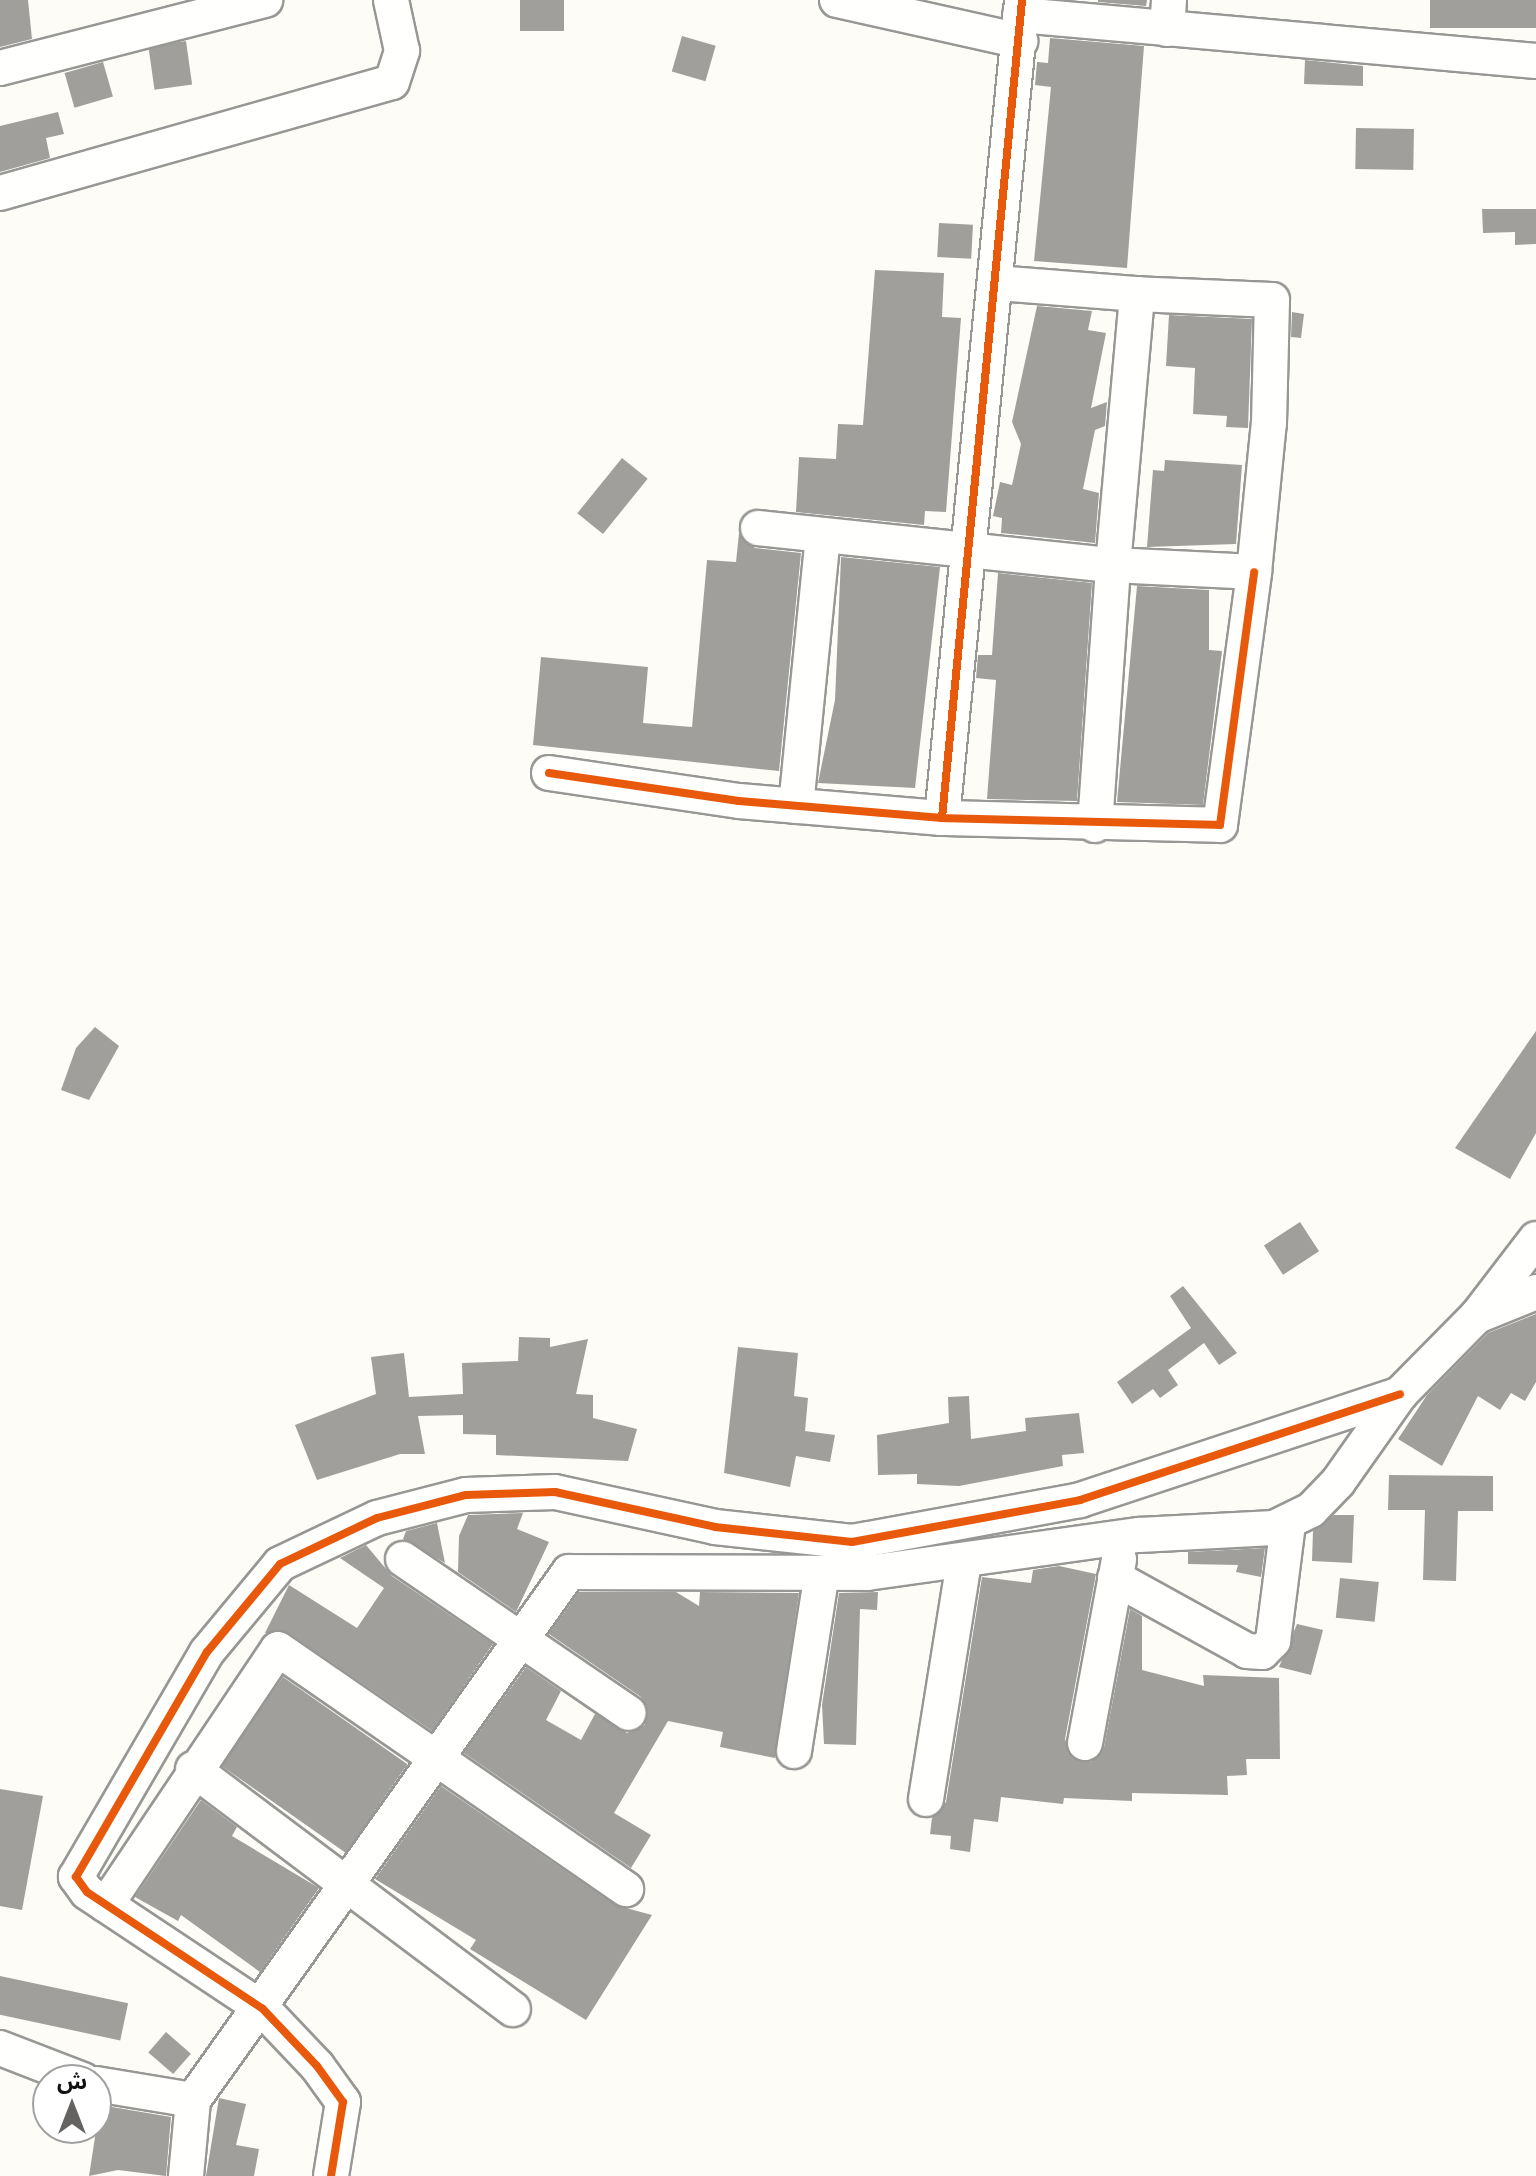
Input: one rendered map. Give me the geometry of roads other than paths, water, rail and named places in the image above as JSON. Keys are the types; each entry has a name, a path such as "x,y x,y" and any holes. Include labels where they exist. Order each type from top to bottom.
{"street":[{"path":"0,68 265,0"},
{"path":"0,193 392,82 402,51 391,0"},
{"path":"837,0 1021,19 1168,14 1536,61"},
{"path":"942,818 1021,19"},
{"path":"549,773 796,806 942,818 1095,825 1220,825 1254,572 1276,307 1264,297 1137,294 996,283"},
{"path":"1095,825 1113,565 1137,294"},
{"path":"758,528 1113,565 1254,572"},
{"path":"796,806 823,536"},
{"path":"186,2176 193,2100 349,1889 521,1639 578,1568 822,1573 964,1562 1123,1537 1288,1524 1338,1482 1400,1394 1477,1316 1536,1239"},
{"path":"1477,1316 1536,1292"},
{"path":"331,2176 340,2095 263,2009 79,1886 78,1870 207,1652 280,1564 377,1518 466,1495 555,1492 715,1527 852,1542 1080,1500 1400,1394"},
{"path":"1115,1578 1247,1651 1262,1652 1273,1641 1288,1524"},
{"path":"1085,1743 1123,1537"},
{"path":"403,1559 629,1713"},
{"path":"926,1799 964,1562"},
{"path":"794,1751 822,1573"},
{"path":"106,1905 193,1769 278,1649 626,1889"},
{"path":"193,1769 513,2009"},
{"path":"0,2048 42,2064"},
{"path":"112,2087 193,2100"}]}
